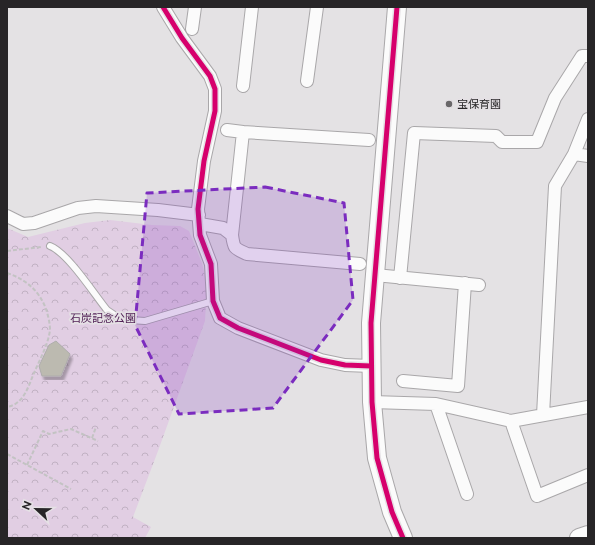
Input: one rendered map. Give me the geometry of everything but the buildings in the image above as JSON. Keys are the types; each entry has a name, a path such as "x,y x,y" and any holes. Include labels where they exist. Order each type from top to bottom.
{"street":[{"path":"163,7 182,38 210,76 214,89 215,111 204,161 198,209 200,235 211,264 213,301 220,318 238,328 321,360 345,365 371,366"},
{"path":"192,29 195,7"},
{"path":"242,86 252,7"},
{"path":"307,81 317,7"},
{"path":"397,7 371,323 371,366 372,402 377,458 392,512 403,538"},
{"path":"400,278 414,133 496,136 502,142 537,142 556,98 582,56 588,56"},
{"path":"543,415 555,186 574,154 588,119"},
{"path":"227,130 369,140"},
{"path":"243,132 232,235 233,246 247,254 360,264"},
{"path":"574,154 588,156"},
{"path":"7,216 23,224 34,223 78,208 96,206 158,210 199,220 223,228 232,235"},
{"path":"375,275 479,285"},
{"path":"403,381 458,386 465,283"},
{"path":"372,402 436,404 511,421 588,407"},
{"path":"436,404 467,494"},
{"path":"511,421 536,496 588,475"},
{"path":"579,538 588,535"}],"lane":[{"path":"50,246 54,247 67,258 108,310 116,316 130,320 145,321 213,301"}],"path":[{"path":"7,252 50,246"},
{"path":"7,273 25,280 37,291 44,302 50,328 48,340 25,393 17,403 7,407"},
{"path":"92,438 96,427"},
{"path":"27,465 43,431 49,434 71,429 98,442"},
{"path":"7,454 71,489"}],"highlighted area":[{"path":"265,187 344,203 353,300 273,408 179,414 135,325 147,193"}],"green space":[{"name":"石炭記念公園","path":"110,220 152,225 180,226 189,231 202,263 207,284 205,321 133,517 151,527 145,538 7,538 7,228 28,237 85,223"}],"cycle path":[{"path":"163,7 182,38 210,76 215,89 215,111 204,161 198,209 200,235 211,264 213,301 220,318 238,328 321,360 345,365 371,366"},
{"path":"397,7 371,323 372,402 377,458 392,512 403,538"}],"place":[{"name":"宝保育園","path":"449,104"}]}
